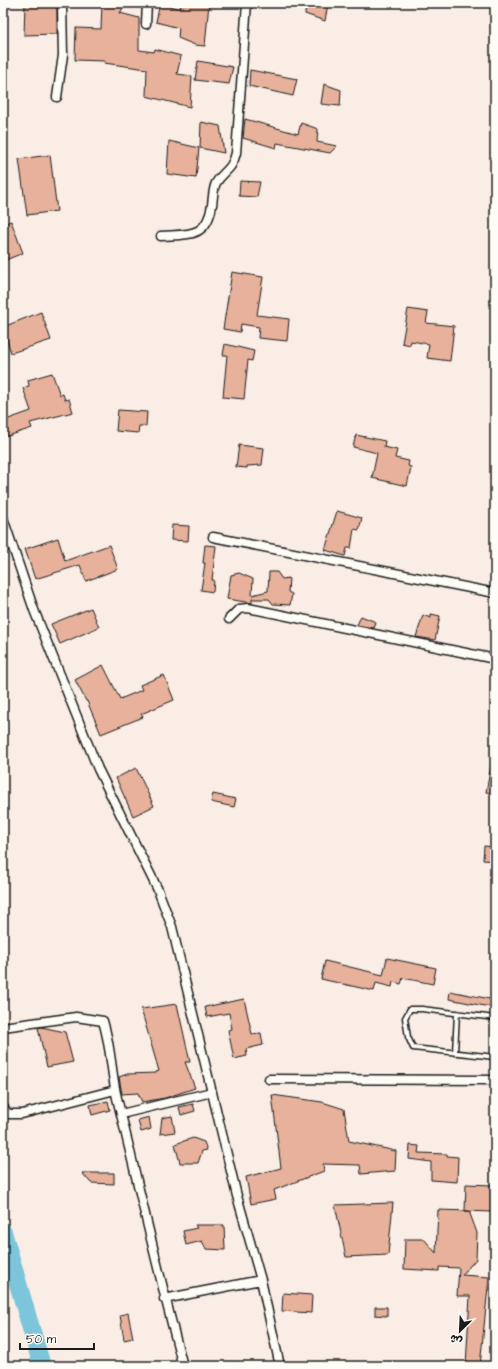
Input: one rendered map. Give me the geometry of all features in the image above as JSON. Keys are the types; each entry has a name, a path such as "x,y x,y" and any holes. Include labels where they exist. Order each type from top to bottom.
{"street":[{"path":"56,97 63,55 62,3"},
{"path":"146,24 147,3"},
{"path":"161,236 192,233 204,228 210,217 216,183 233,163 236,153 247,3"},
{"path":"3,518 34,610 95,762 158,890 172,927 237,1196 261,1280 280,1366"},
{"path":"213,537 495,593"},
{"path":"229,619 239,609 248,608 495,659"},
{"path":"3,1027 76,1017 103,1021 107,1034 115,1090 164,1299 183,1366"},
{"path":"269,1079 495,1080"},
{"path":"3,1107 8,1114 22,1114 115,1090"},
{"path":"121,1114 212,1092"},
{"path":"164,1299 261,1280"}],"lane":[{"path":"495,1018 410,1009 405,1018 408,1037 413,1048 495,1057"},
{"path":"455,1053 457,1013"}],"building":[{"path":"25,3 57,4 57,34 24,35"},
{"path":"102,3 126,3 120,13 139,18 139,50 154,52 155,49 181,56 177,74 192,76 190,107 146,96 147,69 104,63 105,61 75,60 76,28 101,29"},
{"path":"160,3 180,9 181,3 209,3 205,46 195,45 178,38 179,28 156,22"},
{"path":"306,3 328,3 325,21 305,14"},
{"path":"198,61 233,67 229,84 195,80"},
{"path":"250,70 297,79 293,96 249,86"},
{"path":"324,84 341,90 340,106 321,104"},
{"path":"245,119 298,134 301,123 318,129 317,142 337,146 330,153 277,143 276,148 243,138"},
{"path":"201,122 220,126 224,153 200,148"},
{"path":"169,141 199,148 196,178 167,174"},
{"path":"50,155 57,211 27,215 19,159"},
{"path":"240,181 260,182 257,197 239,196"},
{"path":"11,221 23,253 3,261 3,224"},
{"path":"232,272 263,277 257,315 289,319 287,341 258,338 259,327 241,324 240,332 223,329"},
{"path":"408,309 428,312 426,323 454,326 450,361 427,358 429,344 411,341 410,345 402,343"},
{"path":"41,312 51,340 11,353 3,327"},
{"path":"225,344 254,351 252,361 248,360 244,399 223,397 227,355 223,355"},
{"path":"52,373 60,395 63,394 65,400 69,399 73,412 30,423 32,428 5,437 3,421 31,411 23,388 29,386 28,380"},
{"path":"118,410 147,412 146,426 139,426 138,433 116,431"},
{"path":"356,435 385,441 384,447 397,450 395,458 409,461 408,466 411,467 407,486 372,478 377,453 353,447"},
{"path":"239,445 264,448 262,465 247,466 247,468 236,467"},
{"path":"337,511 362,518 359,530 354,529 351,548 347,548 345,556 325,550"},
{"path":"172,525 189,526 188,541 171,540"},
{"path":"58,538 65,561 109,545 118,569 86,581 80,565 35,579 25,549"},
{"path":"205,545 216,546 212,580 214,580 213,592 201,590 205,563 203,563"},
{"path":"269,572 277,572 282,579 289,578 288,592 292,594 290,605 273,604 269,599 252,599 252,603 227,599 231,575 239,573 253,579 252,595 268,591"},
{"path":"91,608 99,627 60,644 51,624"},
{"path":"431,614 440,616 435,640 416,637 423,615 431,618"},
{"path":"361,616 376,622 374,628 357,625"},
{"path":"103,665 120,699 142,690 140,685 164,675 174,700 141,714 143,717 101,734 87,701 75,680"},
{"path":"491,766 495,766 495,794 486,792"},
{"path":"136,768 154,806 133,816 116,778"},
{"path":"213,794 236,799 234,807 211,802"},
{"path":"484,846 495,847 495,861 483,860"},
{"path":"387,958 436,968 433,984 403,978 401,984 393,982 392,987 376,983 374,991 321,979 325,961 383,975"},
{"path":"450,991 495,1000 495,1008 449,999"},
{"path":"244,999 252,1034 261,1033 263,1045 246,1049 247,1056 234,1059 228,1030 232,1029 229,1013 207,1017 205,1007"},
{"path":"177,1004 190,1062 185,1062 195,1088 165,1098 142,1102 138,1093 122,1094 119,1077 127,1074 156,1073 159,1071 141,1009"},
{"path":"41,1027 65,1032 73,1062 47,1067 38,1028"},
{"path":"272,1095 322,1102 344,1109 349,1141 396,1151 395,1171 361,1174 360,1165 323,1164 324,1171 274,1190 276,1199 251,1204 246,1177 281,1168"},
{"path":"108,1101 110,1110 92,1115 90,1105"},
{"path":"193,1104 195,1111 181,1115 179,1107"},
{"path":"172,1116 175,1132 160,1134 162,1118"},
{"path":"149,1117 151,1129 141,1132 138,1120"},
{"path":"193,1138 204,1142 207,1150 202,1151 198,1163 180,1163 175,1144"},
{"path":"410,1145 419,1146 418,1153 447,1154 447,1156 458,1157 457,1182 431,1180 431,1162 409,1159"},
{"path":"82,1173 114,1173 114,1184 91,1183"},
{"path":"466,1184 493,1185 492,1212 465,1211"},
{"path":"393,1203 388,1255 346,1257 335,1205"},
{"path":"438,1210 469,1211 477,1233 476,1259 462,1275 489,1277 480,1366 466,1366 470,1296 457,1296 459,1268 439,1267 439,1271 404,1269 405,1239 424,1239 436,1253"},
{"path":"195,1225 224,1225 225,1250 206,1249 202,1241 186,1245 183,1231 197,1228"},
{"path":"283,1293 312,1295 311,1313 282,1311"},
{"path":"375,1307 387,1307 387,1316 375,1315"},
{"path":"128,1313 133,1338 124,1340 120,1315"}],"waterway":[{"path":"3,1232 42,1366"}]}
